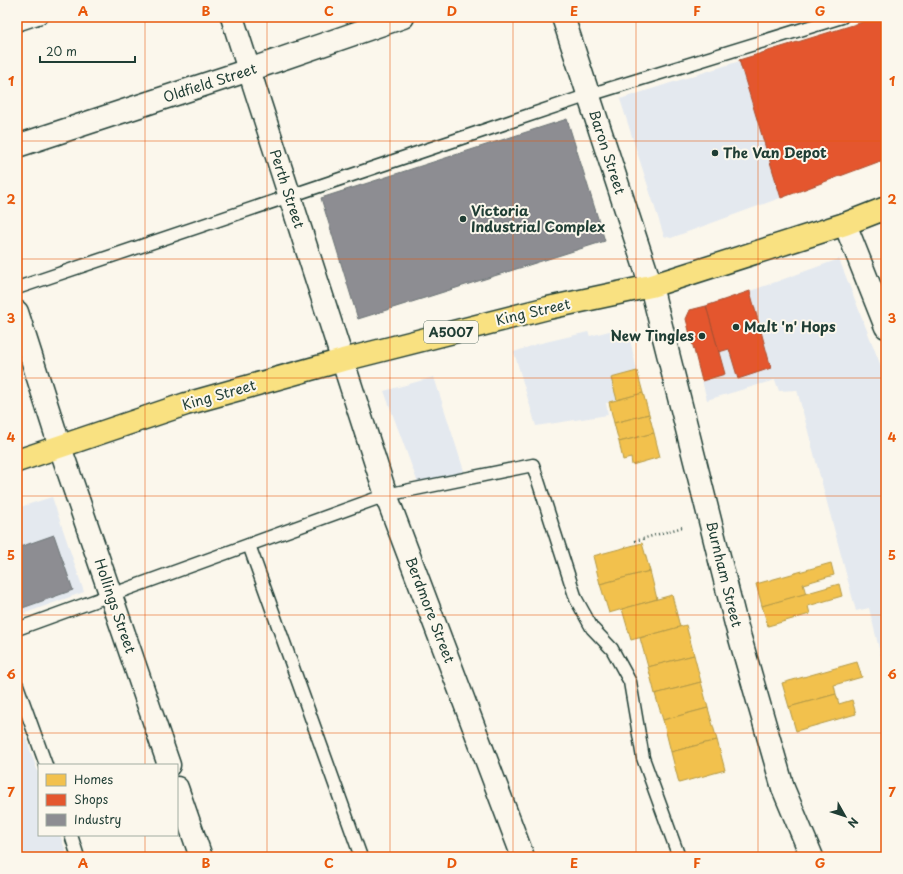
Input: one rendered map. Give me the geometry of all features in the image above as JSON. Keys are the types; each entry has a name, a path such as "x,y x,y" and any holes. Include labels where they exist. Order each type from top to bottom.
{"main road":[{"name":"King Street","path":"17,461 186,404 343,360 548,308 651,286 845,224 886,208"}],"street":[{"name":"Perth Street","path":"232,17 343,360"},
{"name":"Oldfield Street","path":"17,146 249,70 403,17"},
{"name":"Baron Street","path":"563,17 651,286"},
{"path":"845,224 886,327"},
{"name":"Burnham Street","path":"651,286 736,624 784,788 812,857"},
{"name":"Hollings Street","path":"17,312 60,447 169,764"},
{"name":"Berdmore Street","path":"343,360 386,495 523,857"},
{"path":"178,791 199,857"}],"lane":[{"path":"17,25 41,17"},
{"path":"17,288 589,96 842,17"},
{"path":"17,629 386,495 533,465 576,599 592,628 612,649 630,682 643,758 679,857"},
{"path":"249,545 361,857"},
{"path":"17,685 46,764"},
{"path":"71,836 78,857"}],"path":[{"path":"635,541 710,519"}],"shaded area":[{"path":"879,17 886,17 886,159 671,238 664,236 620,99"},
{"path":"839,259 886,379 886,677 869,608 856,611 797,390 779,391 775,380 707,400 686,319 690,310 756,289"},
{"path":"617,329 629,335 637,371 611,378 617,400 606,403 608,415 536,426 514,352 537,344 588,332 590,336"},
{"path":"434,377 464,471 419,486 384,391"},
{"path":"52,497 84,592 17,616 17,508"},
{"path":"17,713 38,772 38,836 60,836 68,857 17,857"}],"building: Homes":[{"path":"637,371 643,393 617,400 611,378"},
{"path":"643,393 649,414 614,423 609,402"},
{"path":"649,414 654,433 619,442 614,423"},
{"path":"654,433 660,457 632,465 631,458 623,460 619,442"},
{"path":"642,543 650,571 600,584 593,556"},
{"path":"831,563 834,575 803,584 806,594 762,606 756,584"},
{"path":"650,571 657,599 609,613 600,584"},
{"path":"839,584 842,596 808,606 810,614 768,626 762,606"},
{"path":"672,595 680,627 631,640 622,609"},
{"path":"686,625 694,655 648,667 640,638"},
{"path":"694,655 701,682 655,694 648,667"},
{"path":"857,662 862,677 834,685 836,694 789,707 782,683"},
{"path":"701,682 708,708 663,720 655,694"},
{"path":"836,694 839,704 852,700 856,714 796,731 789,707"},
{"path":"708,708 717,740 671,752 663,720"},
{"path":"717,740 725,770 679,783 671,752"}],"building: Shops":[{"path":"879,17 886,17 886,159 781,198 739,60"},
{"name":"Malt 'n' Hops","path":"750,291 771,368 738,379 729,349 719,352 706,306"},
{"name":"New Tingles","path":"706,306 725,374 702,381 686,319 690,310"}],"building: Industry":[{"name":"Victoria Industrial Complex","path":"567,119 605,241 358,319 321,198"},
{"path":"54,535 73,590 17,610 17,548"}],"place":[{"name":"The Van Depot","path":"715,153"},
{"name":"Victoria Industrial Complex","path":"463,219"},
{"name":"Malt 'n' Hops","path":"736,327"},
{"name":"New Tingles","path":"702,336"}]}
